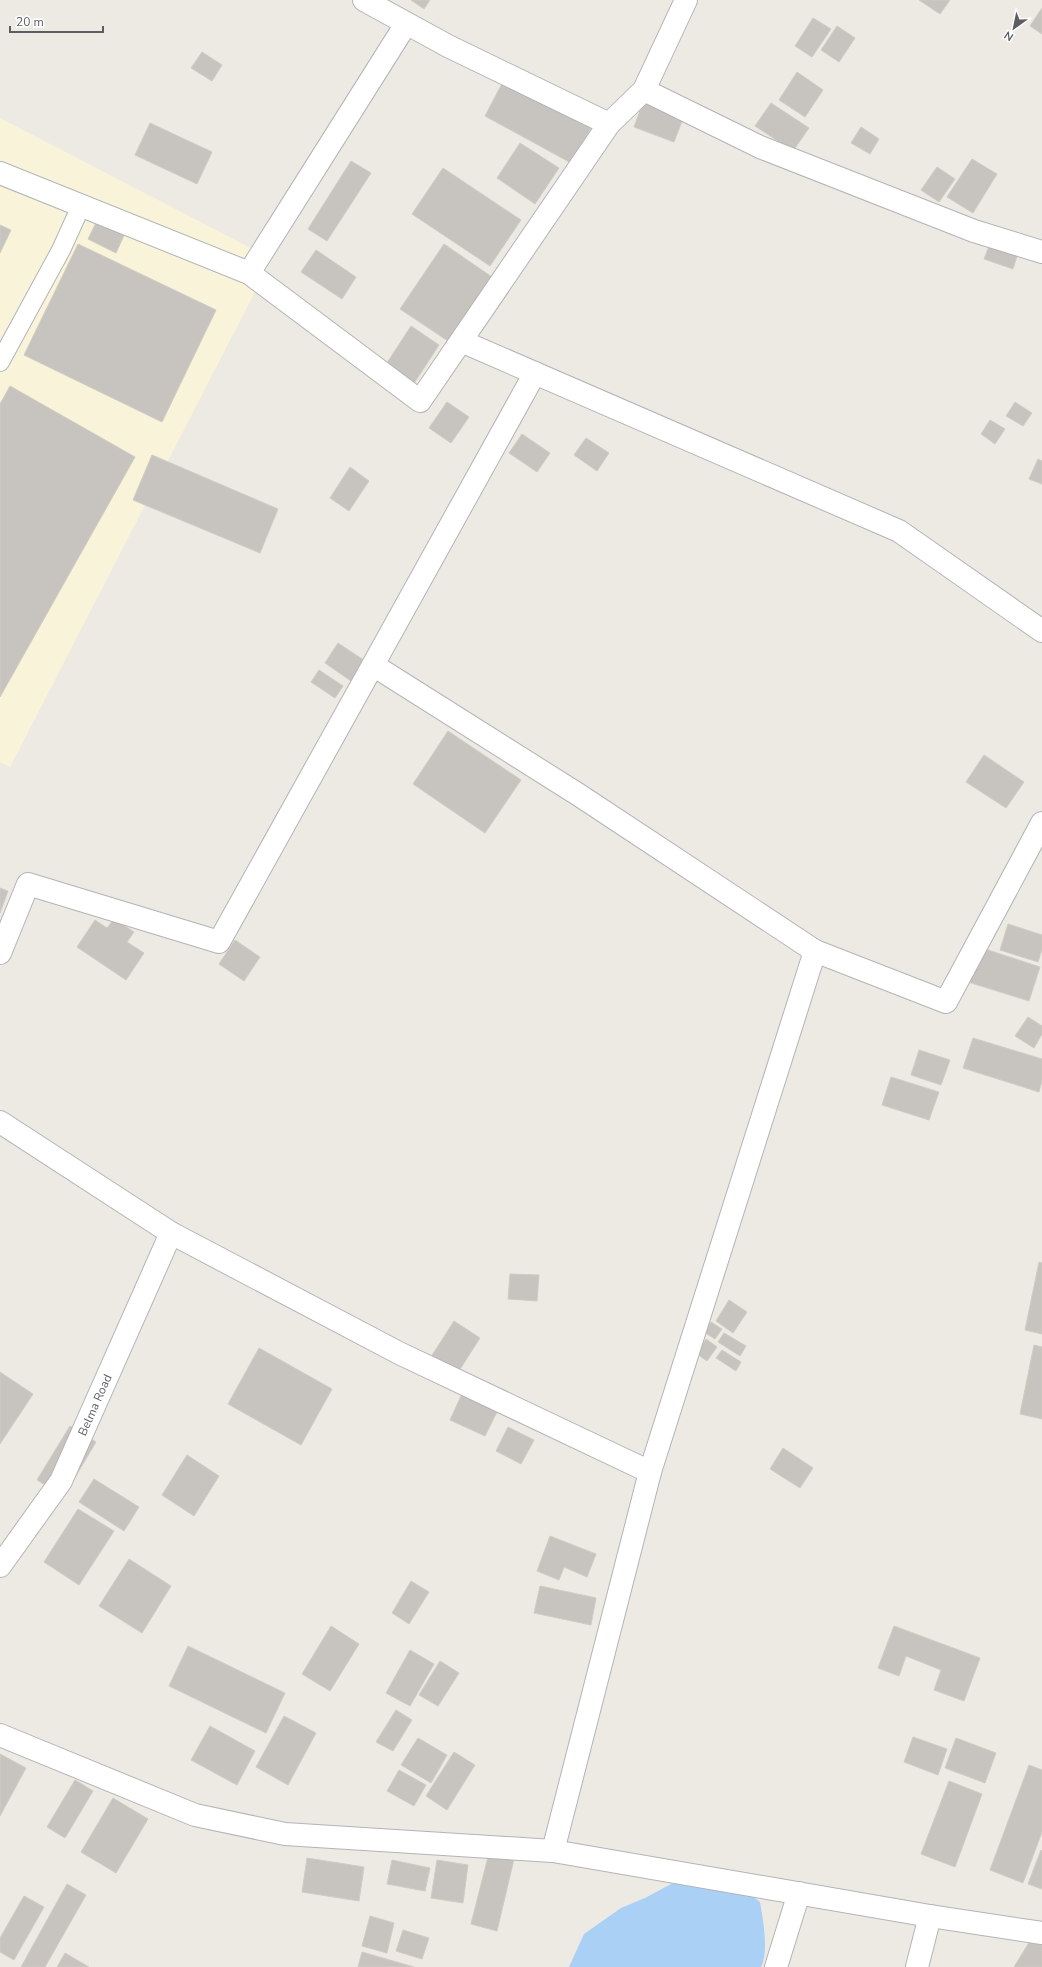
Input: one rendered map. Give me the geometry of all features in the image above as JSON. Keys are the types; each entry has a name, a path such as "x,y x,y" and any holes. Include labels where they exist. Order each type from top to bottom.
{"street":[{"path":"364,0 448,46 609,124"},
{"path":"0,173 249,273 420,401 609,124 644,90 686,0"},
{"path":"249,273 406,24"},
{"path":"644,90 760,147 974,231 1042,252"},
{"path":"461,341 899,531 1042,631"},
{"path":"0,953 28,884 219,942 536,373"},
{"path":"373,665 578,795 815,951 946,1002 1042,823"},
{"path":"553,1850 650,1472 815,951"},
{"path":"0,1122 171,1233 399,1353 650,1472"},
{"name":"Belma Road","path":"0,1566 60,1481 171,1233"},
{"path":"0,1734 202,1817 285,1834 553,1850 930,1916 1042,1933"},
{"path":"776,1967 799,1893"},
{"path":"917,1967 930,1916"}],"lane":[{"path":"0,362 61,250 81,206"}],"shaded area":[{"path":"0,118 272,259 10,767 0,762"}],"water":[{"path":"718,1882 745,1890 760,1902 765,1944 765,1953 761,1967 569,1967 584,1934 621,1908 645,1898 671,1884"}],"building":[{"path":"411,0 430,0 424,9"},
{"path":"919,0 950,0 940,14"},
{"path":"1042,8 1042,34 1030,26"},
{"path":"813,18 831,29 812,57 795,46"},
{"path":"837,26 855,38 839,62 821,50"},
{"path":"202,52 222,65 212,81 191,68"},
{"path":"797,72 823,90 805,117 779,100"},
{"path":"505,78 592,126 571,163 485,116"},
{"path":"644,100 684,116 674,142 634,127"},
{"path":"771,103 809,128 793,151 755,126"},
{"path":"150,123 212,152 197,184 135,155"},
{"path":"861,127 879,139 870,154 851,143"},
{"path":"520,143 559,168 535,204 497,178"},
{"path":"972,159 997,174 973,213 947,197"},
{"path":"351,161 371,173 327,241 308,229"},
{"path":"937,167 955,179 939,202 921,190"},
{"path":"443,168 521,220 490,266 412,214"},
{"path":"99,217 126,231 116,253 88,239"},
{"path":"0,225 11,230 0,253"},
{"path":"78,244 216,310 162,422 24,355"},
{"path":"444,244 492,277 448,341 400,309"},
{"path":"989,246 1017,256 1013,269 984,259"},
{"path":"316,250 356,277 342,299 301,272"},
{"path":"411,326 439,345 413,385 385,366"},
{"path":"10,386 135,457 0,697 0,404"},
{"path":"447,402 469,417 451,443 429,428"},
{"path":"1015,402 1032,413 1023,426 1006,416"},
{"path":"990,420 1005,429 995,444 981,434"},
{"path":"522,434 550,453 537,472 509,453"},
{"path":"586,438 609,453 597,471 574,455"},
{"path":"152,455 278,509 260,553 133,500"},
{"path":"1038,459 1042,461 1042,484 1029,479"},
{"path":"350,467 369,481 349,511 330,498"},
{"path":"338,643 365,661 351,681 325,663"},
{"path":"319,670 343,686 335,698 311,682"},
{"path":"448,731 521,780 485,833 413,784"},
{"path":"984,755 1024,782 1006,808 966,782"},
{"path":"0,888 8,891 0,913"},
{"path":"114,919 134,932 127,942 144,953 126,980 77,947 95,920 107,928"},
{"path":"1008,924 1042,935 1042,949 1038,962 1000,950"},
{"path":"235,940 260,957 244,981 219,964"},
{"path":"979,947 1040,967 1029,1001 968,982"},
{"path":"1028,1017 1042,1026 1042,1034 1034,1048 1015,1036"},
{"path":"973,1038 1042,1059 1042,1081 1039,1092 963,1068"},
{"path":"919,1050 950,1060 941,1085 911,1075"},
{"path":"891,1077 939,1092 929,1120 882,1105"},
{"path":"1039,1262 1042,1263 1042,1334 1025,1330"},
{"path":"510,1274 539,1275 537,1301 508,1299"},
{"path":"729,1300 747,1312 733,1333 716,1321"},
{"path":"454,1321 480,1338 457,1374 431,1357"},
{"path":"711,1322 722,1329 715,1339 704,1332"},
{"path":"724,1333 746,1346 740,1356 718,1342"},
{"path":"706,1339 717,1347 707,1361 697,1354"},
{"path":"1034,1345 1042,1347 1042,1419 1020,1414"},
{"path":"259,1348 332,1389 301,1445 228,1404"},
{"path":"722,1350 741,1362 736,1371 716,1358"},
{"path":"0,1372 33,1394 0,1444"},
{"path":"467,1383 503,1400 485,1436 450,1420"},
{"path":"70,1426 96,1442 64,1496 37,1480"},
{"path":"508,1427 534,1440 521,1464 496,1451"},
{"path":"783,1448 813,1468 800,1488 770,1469"},
{"path":"187,1455 219,1476 194,1516 162,1495"},
{"path":"94,1479 139,1507 124,1531 79,1502"},
{"path":"78,1509 114,1531 79,1585 44,1562"},
{"path":"550,1536 596,1554 587,1577 564,1567 559,1580 537,1571"},
{"path":"129,1559 171,1586 142,1633 99,1606"},
{"path":"411,1581 429,1592 409,1624 392,1613"},
{"path":"540,1586 596,1598 591,1625 534,1613"},
{"path":"331,1626 359,1644 330,1691 302,1674"},
{"path":"894,1626 980,1658 964,1701 934,1690 941,1670 906,1656 899,1676 878,1668"},
{"path":"188,1646 285,1693 266,1733 169,1686"},
{"path":"410,1650 434,1664 410,1706 386,1693"},
{"path":"440,1661 459,1673 438,1706 419,1695"},
{"path":"396,1710 412,1720 393,1751 376,1742"},
{"path":"284,1716 316,1733 288,1785 256,1767"},
{"path":"210,1726 255,1751 237,1785 191,1760"},
{"path":"913,1737 947,1749 938,1775 904,1762"},
{"path":"418,1738 447,1755 431,1783 401,1765"},
{"path":"956,1738 996,1753 985,1783 945,1768"},
{"path":"454,1752 475,1765 447,1810 426,1796"},
{"path":"0,1754 26,1768 0,1816"},
{"path":"1029,1765 1042,1770 1042,1832 1023,1883 990,1870"},
{"path":"399,1770 426,1785 414,1806 387,1791"},
{"path":"75,1780 93,1791 65,1838 47,1827"},
{"path":"949,1781 982,1794 955,1867 921,1854"},
{"path":"113,1798 148,1819 116,1873 81,1852"},
{"path":"490,1849 515,1855 497,1931 471,1924"},
{"path":"1041,1850 1042,1851 1042,1889 1028,1884"},
{"path":"307,1858 364,1867 359,1901 302,1892"},
{"path":"392,1860 430,1868 425,1891 387,1884"},
{"path":"437,1860 468,1865 463,1903 431,1898"},
{"path":"67,1884 86,1895 45,1967 21,1967"},
{"path":"24,1896 44,1907 14,1960 0,1952 0,1938"},
{"path":"370,1916 394,1923 387,1953 362,1946"},
{"path":"403,1930 429,1938 422,1959 396,1951"},
{"path":"1036,1931 1042,1935 1042,1967 1014,1967"},
{"path":"362,1952 414,1967 358,1967"},
{"path":"65,1953 89,1967 57,1967"}]}
